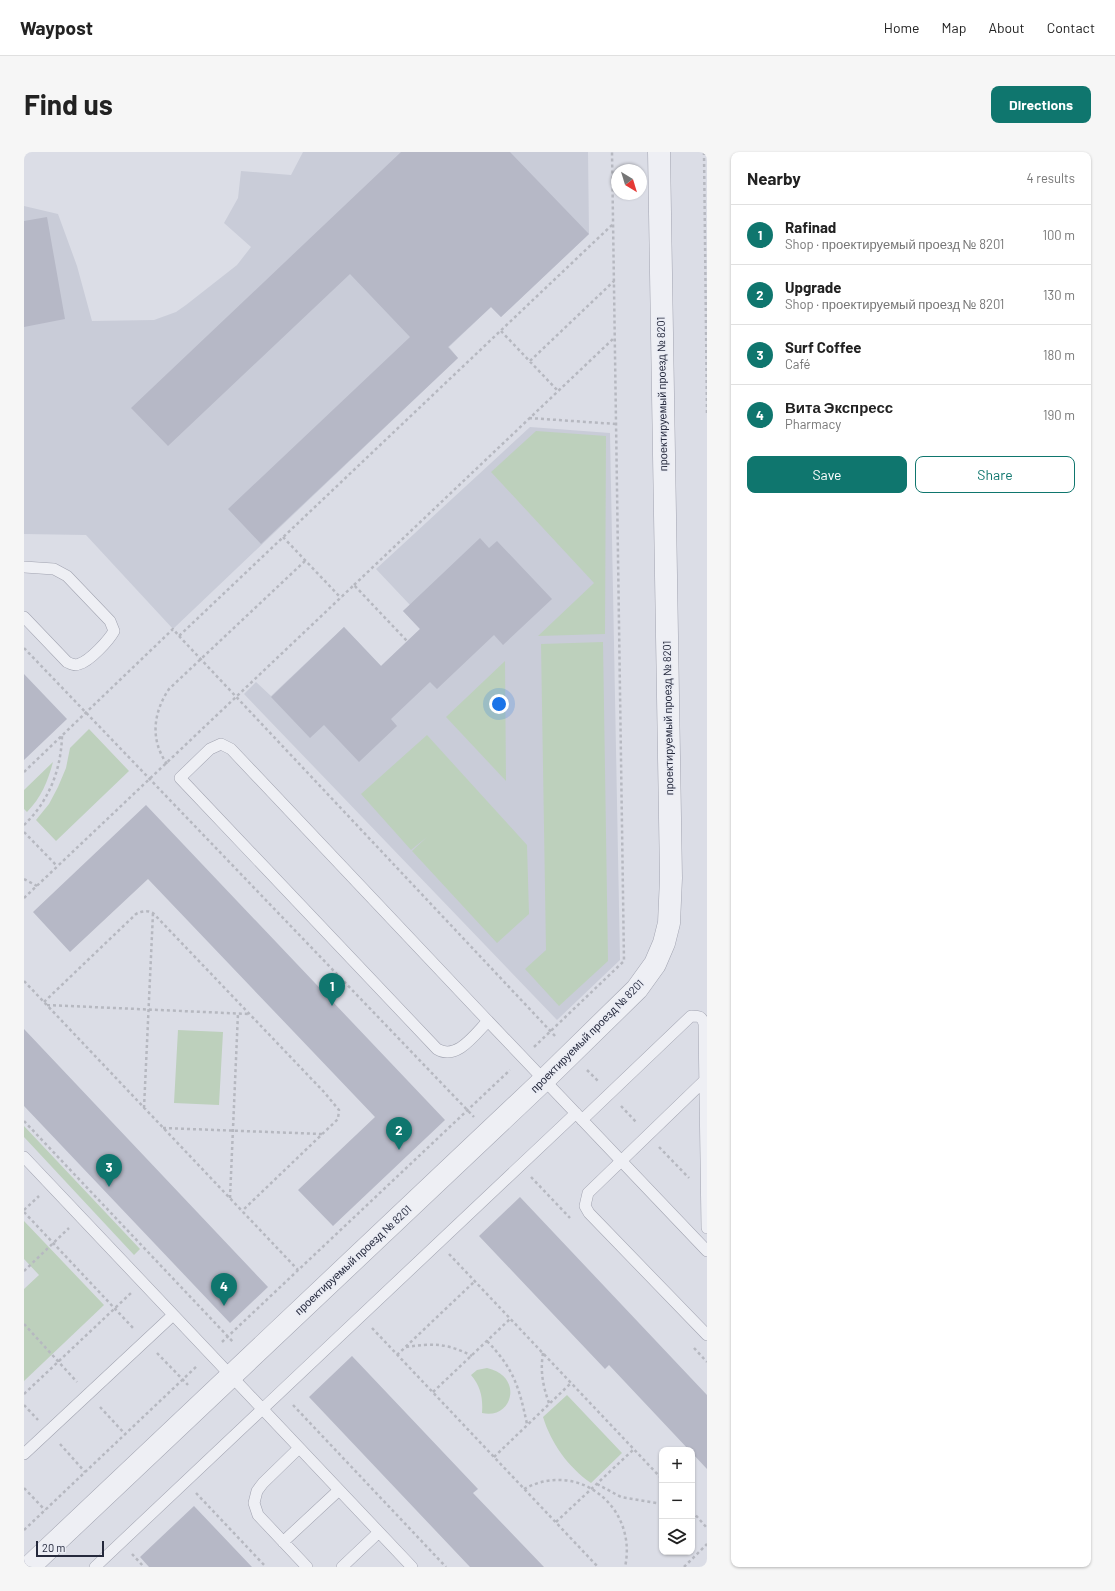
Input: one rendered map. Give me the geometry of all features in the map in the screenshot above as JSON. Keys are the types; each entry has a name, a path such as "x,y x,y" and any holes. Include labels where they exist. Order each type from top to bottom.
{"street":[{"name":"проектируемый проезд № 8201","path":"29,1567 544,1080 637,989 655,964 664,943 669,923 670,878 659,152"}],"lane":[{"path":"24,567 54,569 67,576 110,621 114,631 110,638 85,662 74,665 67,662 24,617"},
{"path":"488,1021 457,1051 449,1053 442,1052 437,1049 180,778 216,745 221,744 231,749 707,1252"},
{"path":"95,1567 438,1242 579,1116 610,1094 691,1016 699,1016 703,1019 704,1024 707,1228"},
{"path":"705,1080 588,1193 585,1206 589,1213 707,1335"},
{"path":"24,1157 412,1567"},
{"path":"24,1454 173,1314"},
{"path":"300,1448 263,1483 255,1497 255,1509 258,1515 307,1567"},
{"path":"283,1542 339,1490"},
{"path":"342,1567 379,1532"}],"path":[{"path":"24,898 615,338 612,152"},
{"path":"704,152 707,416"},
{"path":"180,636 613,224"},
{"path":"530,361 614,281"},
{"path":"501,331 558,391"},
{"path":"529,418 616,424"},
{"path":"283,537 341,598"},
{"path":"166,763 160,752 155,729 161,702 169,690 306,560"},
{"path":"354,585 407,642"},
{"path":"24,772 173,629 707,1198"},
{"path":"24,648 489,1132"},
{"path":"24,825 42,804 54,781 62,753 62,736"},
{"path":"24,832 57,866"},
{"path":"24,879 37,886"},
{"path":"44,1002 136,914 145,911 153,913 249,1014 339,1110 338,1119 242,1211"},
{"path":"144,1108 153,913"},
{"path":"24,981 298,1270"},
{"path":"47,1005 249,1014"},
{"path":"230,1198 238,1014"},
{"path":"24,1121 249,1359"},
{"path":"163,1128 322,1134"},
{"path":"24,1212 204,1402"},
{"path":"24,1270 81,1217"},
{"path":"438,1242 659,1476"},
{"path":"24,1394 161,1265"},
{"path":"397,1355 475,1281"},
{"path":"360,1316 598,1567"},
{"path":"433,1392 510,1319"},
{"path":"24,1324 125,1434"},
{"path":"487,1341 502,1358 516,1381 527,1425"},
{"path":"406,1347 426,1344 442,1344 457,1348 472,1356"},
{"path":"543,1353 541,1367 542,1380 550,1404"},
{"path":"494,1457 571,1383"},
{"path":"281,1392 446,1567"},
{"path":"556,1522 634,1449"},
{"path":"524,1489 534,1483 557,1479 580,1483 592,1488 600,1494 616,1510 625,1531 628,1554 625,1567"},
{"path":"185,1482 266,1567"},
{"path":"596,1484 621,1497 659,1503"},
{"path":"24,1488 45,1510"},
{"path":"695,1514 707,1528"},
{"path":"684,1567 707,1544"}],"shaded area":[{"path":"303,152 588,152 589,234 501,317 491,307 449,347 458,358 173,629 86,535 24,534 24,206 58,214 77,266 92,321 154,320 176,312 186,305 237,265 251,247 224,223 238,198 241,171 291,175"},
{"path":"530,427 610,433 620,960 557,1020 244,694 256,682 271,696 344,627 381,666 420,629 403,611 410,605 376,569"}],"green space":[{"path":"536,431 606,436 605,634 538,636 594,583 491,472"},
{"path":"603,642 608,961 559,1006 525,969 546,950 541,644"},
{"path":"505,661 506,781 446,717"},
{"path":"89,729 129,771 56,841 36,820 49,804 58,787 66,768 70,748"},
{"path":"427,735 527,845 529,914 497,943 412,851 427,837 411,850 361,794"},
{"path":"53,762 43,789 32,807 27,812 24,809 24,790"},
{"path":"178,1030 223,1032 219,1105 174,1103"},
{"path":"24,1126 140,1249 134,1255 24,1137"},
{"path":"24,1221 104,1305 24,1381 24,1289 39,1275 24,1259"},
{"path":"487,1368 499,1373 506,1379 510,1388 510,1396 507,1404 501,1410 493,1413 482,1413 481,1393 471,1375 477,1370"},
{"path":"567,1395 622,1453 591,1483 575,1470 561,1454 546,1427 543,1417"}],"building":[{"path":"401,152 510,152 589,234 501,317 491,307 448,347 458,358 261,544 228,509 410,337 350,274 168,446 131,408"},
{"path":"47,217 65,319 24,327 24,221"},
{"path":"480,538 489,548 497,541 552,599 503,645 494,635 437,689 430,682 391,719 397,726 359,762 324,725 310,738 271,697 344,627 381,666 420,629 403,611"},
{"path":"24,674 67,719 24,760"},
{"path":"146,805 445,1120 333,1226 298,1190 375,1117 148,879 70,952 33,912"},
{"path":"24,1029 268,1287 230,1323 24,1106"},
{"path":"520,1197 707,1395 707,1469 695,1456 695,1447 686,1447 609,1365 605,1369 479,1236"},
{"path":"352,1356 478,1489 473,1493 544,1567 470,1567 309,1397"},
{"path":"194,1506 252,1567 149,1567 140,1557"}],"place":[{"name":"Rafinad","path":"332,1006"},
{"name":"Upgrade","path":"399,1150"},
{"name":"Surf Coffee","path":"109,1187"},
{"name":"Вита Экспресс","path":"224,1306"}]}
